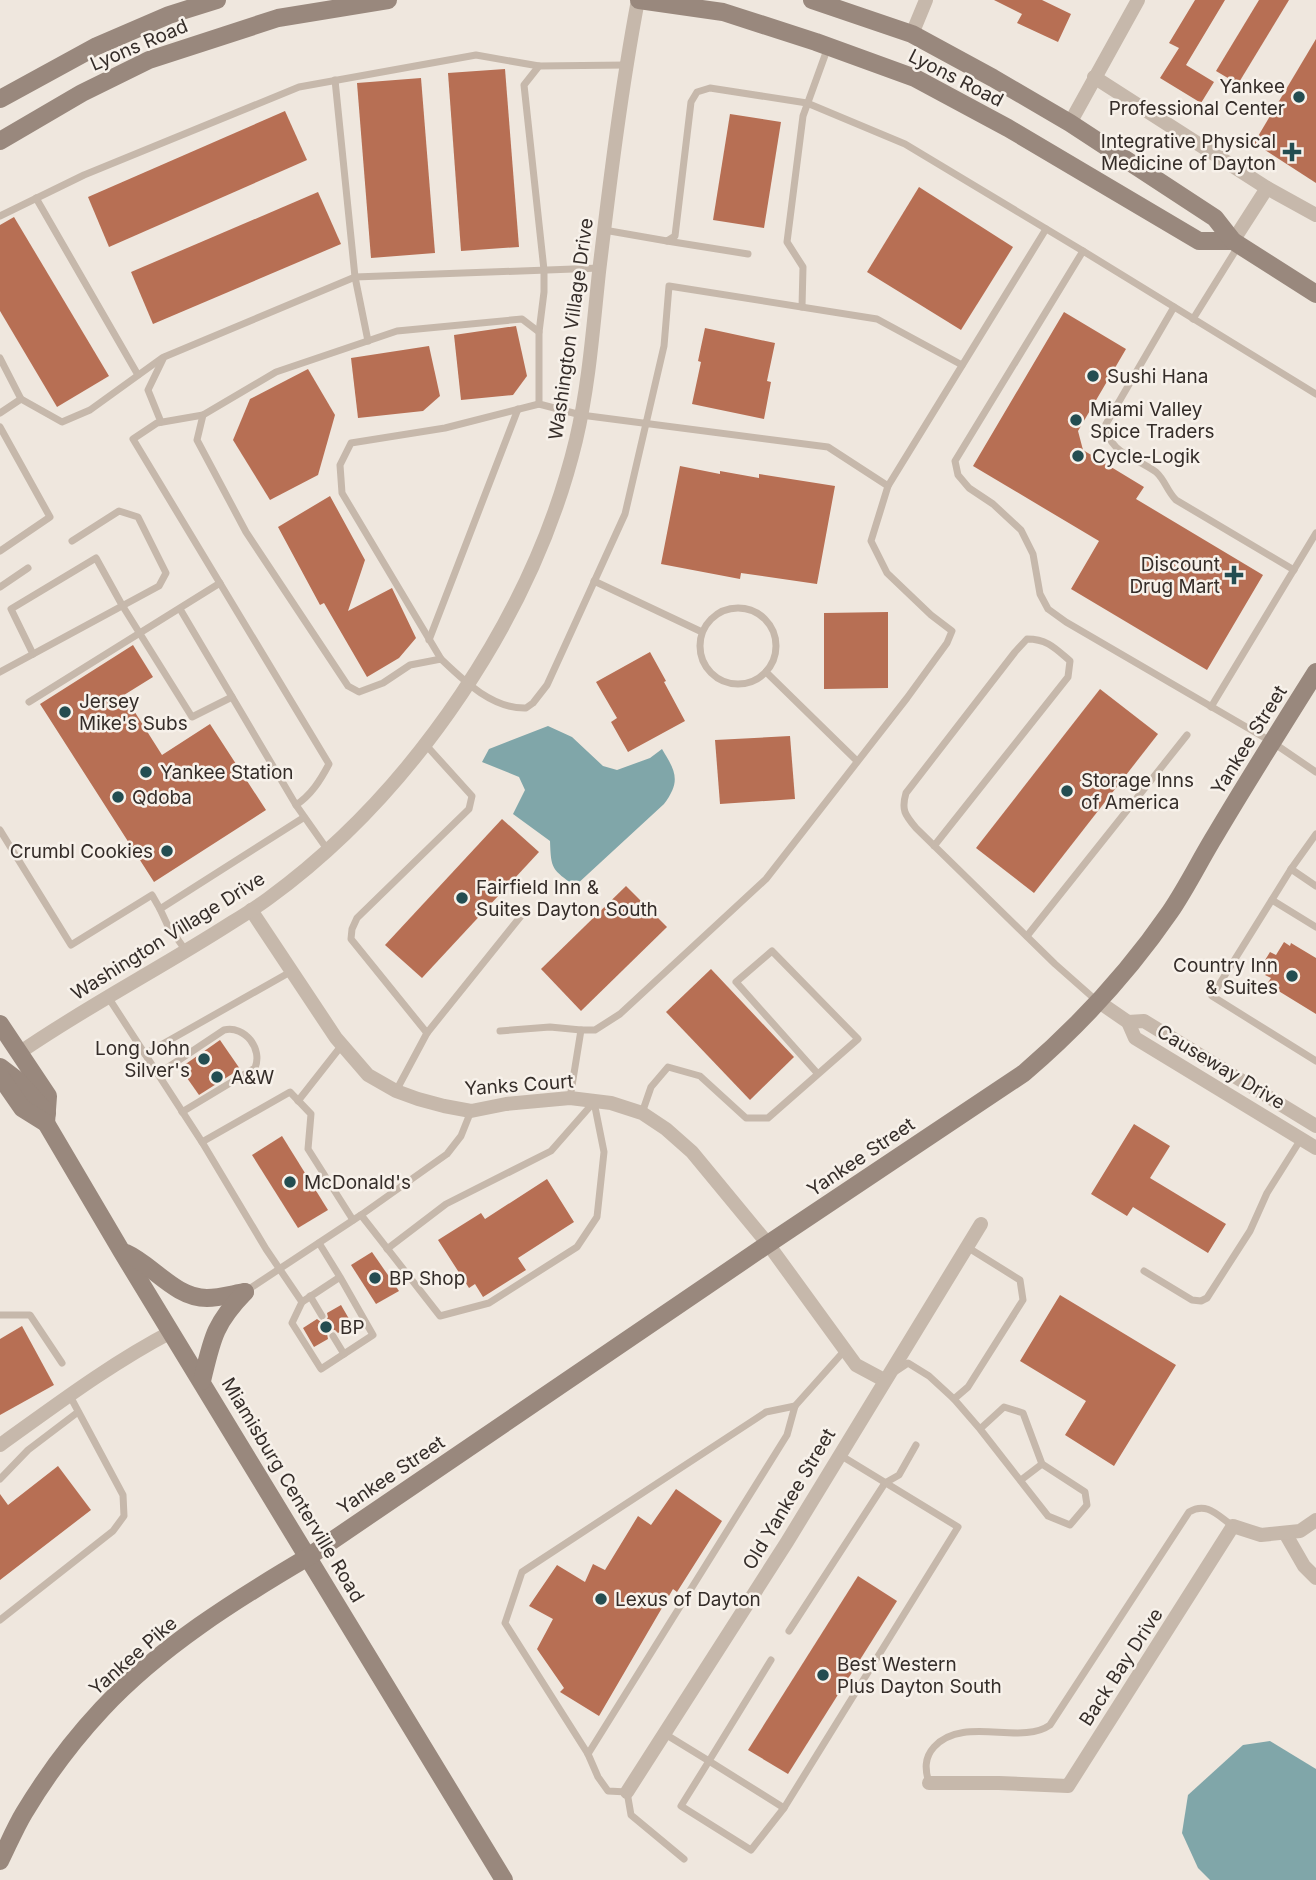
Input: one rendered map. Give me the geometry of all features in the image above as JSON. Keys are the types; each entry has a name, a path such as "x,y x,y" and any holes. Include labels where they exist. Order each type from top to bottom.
{"main road":[{"name":"Lyons Road","path":"0,99 97,46 169,15 217,0"},
{"name":"Lyons Road","path":"0,141 82,93 149,60 278,18 347,3 388,0"},
{"name":"Lyons Road","path":"638,0 723,12 915,78 1008,128 1199,241 1236,243"},
{"name":"Lyons Road","path":"812,0 912,34 993,78 1070,123 1215,218 1236,243 1316,294"},
{"name":"Yankee Street","path":"309,1557 1024,1073 1057,1044 1099,1002 1171,911 1316,671"},
{"name":"Miamisburg Centerville Road","path":"0,1024 48,1096 46,1118 122,1252 503,1880"},
{"path":"0,1047 9,1054 19,1053"},
{"path":"0,1067 18,1080 46,1118"},
{"name":"Miamisburg Centerville Road","path":"0,1076 22,1108 46,1118"},
{"path":"122,1252 137,1258 189,1294 204,1299 245,1292"},
{"path":"202,1381 214,1334 227,1310 245,1292"},
{"name":"Yankee Pike","path":"4,1853 47,1778 101,1710 169,1649 242,1596 309,1557"}],"street":[{"name":"Washington Village Drive","path":"19,1053 269,899 327,849 376,801 425,744 497,637 546,535 563,486 581,415 604,230 638,0"},
{"path":"912,34 926,0"},
{"path":"1070,123 1138,0"},
{"path":"1094,77 1267,188 1316,214"},
{"path":"1236,243 1267,188"},
{"name":"Yanks Court","path":"251,910 342,1044 368,1075 396,1091 444,1107 471,1111 506,1104 570,1098 611,1103 642,1112 666,1129 692,1152 768,1244 856,1365 884,1380"},
{"name":"Causeway Drive","path":"1099,1002 1128,1022 1135,1038 1316,1148"},
{"name":"Causeway Drive","path":"1128,1022 1144,1021 1314,1120 1301,1138"},
{"name":"Old Yankee Street","path":"627,1791 787,1542 981,1224"},
{"path":"0,1445 134,1351 171,1332"},
{"path":"1233,1526 1261,1535 1300,1531 1316,1520"},
{"name":"Back Bay Drive","path":"929,1783 1068,1786 1233,1526"},
{"path":"1284,1533 1304,1566 1316,1578"}],"lane":[{"path":"802,307 803,267 787,242 803,116 829,47"},
{"path":"0,216 84,175 299,87 475,55 539,66 627,65"},
{"path":"539,66 524,85 544,270 539,332 539,404"},
{"path":"335,80 355,277 369,341"},
{"path":"667,241 675,236 691,102 697,92 710,89 807,103 905,144 1316,394"},
{"path":"36,198 138,376"},
{"path":"500,1031 550,1027 595,1030 620,1014 766,879 947,643 952,631 887,573 871,541 888,486 1046,229"},
{"path":"604,230 748,254"},
{"path":"1193,319 1236,243"},
{"path":"1083,251 956,461 958,475 969,488 993,504 1021,530 1033,554 1040,594 1048,609 1272,742 1316,772"},
{"path":"0,358 21,399 62,422 90,410 164,357 355,277 600,268"},
{"path":"888,486 828,447 646,424 581,415 539,404 445,428 351,443 340,465 342,493 440,659 467,685 504,705 526,708 547,685 625,513 646,424 664,346 669,286 877,319 962,365"},
{"path":"1174,307 1106,424 1106,434 1111,445 1157,473 1176,500 1294,570"},
{"path":"296,806 320,782 329,764 133,439 157,423 203,415 275,372 397,331 522,319 539,332"},
{"path":"161,422 148,390 164,357"},
{"path":"0,413 21,399"},
{"path":"429,640 518,409"},
{"path":"203,415 197,440 246,532 348,686 359,692 383,683 410,665 440,659"},
{"path":"0,427 50,517 0,551"},
{"path":"0,672 159,586 166,573 138,517 119,511 72,541"},
{"path":"1211,707 1316,533"},
{"path":"33,654 11,609 96,558 192,718 232,697"},
{"path":"0,587 28,568"},
{"path":"594,581 702,632"},
{"path":"29,702 220,583"},
{"path":"738,607 754,611 768,622 775,635 776,649 773,663 766,672 761,678 743,685 720,681 701,659 699,648 707,622 715,615 738,607"},
{"path":"180,609 303,818 327,849"},
{"path":"934,846 1068,677 1070,661 1041,639 1027,639 1015,652 906,793 902,806 906,817 934,846 1099,1002"},
{"path":"766,672 858,761"},
{"path":"1027,936 1187,735"},
{"path":"425,744 472,796 469,809 357,918 351,939 427,1033"},
{"path":"160,909 303,818"},
{"path":"0,830 71,945 152,895 167,924 186,951"},
{"path":"1316,834 1291,869 1212,996 1316,1061"},
{"path":"1291,869 1316,886"},
{"path":"1272,900 1316,927"},
{"path":"396,1091 427,1033 525,911"},
{"path":"642,1112 650,1087 668,1067 700,1076 746,1118 768,1118 858,1040 772,951 736,982 818,1074"},
{"path":"145,1054 292,971"},
{"path":"108,998 302,1302"},
{"path":"158,1074 224,1030 236,1029 250,1040 257,1055 255,1068 182,1112"},
{"path":"570,1098 581,1030"},
{"path":"298,1101 342,1044"},
{"path":"202,1142 290,1092 311,1114 308,1149 353,1220"},
{"path":"362,1214 440,1316 489,1303 577,1247 597,1217 604,1152 594,1101"},
{"path":"387,1249 446,1204 551,1151 594,1101"},
{"path":"245,1292 447,1154 461,1136 471,1111"},
{"path":"1144,1271 1192,1300 1201,1301 1208,1298 1250,1230 1267,1192 1301,1138"},
{"path":"319,1243 340,1277 373,1335 321,1369 292,1323 302,1302 340,1277"},
{"path":"954,1399 968,1387 1023,1300 1020,1280 967,1247"},
{"path":"310,1296 322,1316"},
{"path":"0,1315 30,1314 62,1363"},
{"path":"333,1336 344,1354"},
{"path":"588,1754 787,1436 794,1406 846,1349"},
{"path":"884,1380 908,1363 929,1376 981,1429 1048,1516 1070,1525 1087,1505 1085,1492 1042,1464 1023,1413 1004,1407 981,1429"},
{"path":"0,1620 113,1531 124,1516 123,1495 69,1395"},
{"path":"684,1859 631,1815 627,1791 608,1790 598,1777 588,1754 505,1623 522,1572 766,1412 794,1406"},
{"path":"0,1479 28,1450 78,1412"},
{"path":"789,1631 885,1483 900,1475 916,1445"},
{"path":"771,1660 681,1806 751,1850 784,1808 958,1527 839,1455"},
{"path":"1021,1480 1042,1464"},
{"path":"929,1783 925,1769 928,1758 932,1748 944,1738 958,1732 1024,1732 1044,1730 1051,1725 1189,1512 1196,1507 1205,1507 1233,1526"},
{"path":"665,1734 784,1808"}],"water":[{"path":"548,726 572,737 603,766 617,770 650,758 662,749 675,777 673,789 664,804 575,886 554,868 550,841 513,814 525,790 519,777 482,762 489,749"},
{"path":"1270,1741 1316,1769 1316,1880 1210,1880 1198,1868 1182,1833 1188,1795 1243,1745"}],"building":[{"path":"994,0 1042,0 1071,14 1058,42 1017,23 1022,14"},
{"path":"1195,0 1225,0 1186,65 1214,82 1201,103 1160,78 1179,48 1169,43"},
{"path":"1259,0 1289,0 1238,84 1216,71"},
{"name":"Yankee Professional Center","path":"1316,39 1316,183 1254,143"},
{"path":"505,69 519,247 461,251 448,73"},
{"path":"421,78 435,253 371,258 357,83"},
{"path":"285,111 307,160 109,247 88,197"},
{"path":"730,114 781,122 764,228 713,220"},
{"path":"919,187 1013,247 961,330 867,272"},
{"path":"318,192 341,244 153,324 131,272"},
{"path":"14,217 109,376 57,407 0,311 0,225"},
{"path":"1064,312 1126,349 1078,431 1083,450 1144,487 1136,499 1263,575 1207,670 1071,589 1099,541 973,466"},
{"path":"516,326 527,376 513,395 461,400 454,335"},
{"path":"705,328 775,343 767,381 771,382 764,419 692,404"},
{"path":"429,346 440,396 423,411 358,418 351,358"},
{"path":"308,369 335,415 318,475 270,500 233,440 250,399"},
{"path":"680,466 720,474 720,471 759,478 759,474 835,486 817,584 741,573 740,579 661,564"},
{"path":"330,496 365,560 348,611 392,588 416,638 399,658 367,677 324,603 320,605 278,527"},
{"path":"888,612 888,688 824,689 824,613"},
{"path":"133,645 153,677 124,695 162,755 210,724 266,810 154,882 40,704"},
{"path":"650,652 685,721 628,752 611,722 617,718 596,682"},
{"name":"Storage Inns of America","path":"1100,689 1158,734 1034,893 976,848"},
{"path":"790,736 795,799 720,804 715,740"},
{"name":"Fairfield Inn & Suites Dayton South","path":"502,819 539,852 422,978 385,945"},
{"path":"626,886 667,927 581,1011 541,969"},
{"name":"Country Inn & Suites","path":"1284,942 1290,946 1291,943 1316,958 1316,1014 1267,984 1271,978 1265,975 1268,969 1262,965 1270,952 1276,955"},
{"path":"711,969 794,1057 750,1100 666,1012"},
{"path":"220,1040 240,1069 199,1095 180,1068"},
{"path":"1134,1124 1170,1146 1150,1178 1226,1224 1208,1253 1133,1207 1127,1216 1091,1194"},
{"name":"McDonald's","path":"282,1136 328,1210 298,1228 252,1155"},
{"path":"547,1179 574,1222 518,1258 526,1270 483,1297 475,1284 469,1288 438,1240 481,1213 485,1219"},
{"name":"BP Shop","path":"372,1252 399,1291 376,1304 351,1265"},
{"path":"1060,1295 1176,1365 1114,1466 1065,1435 1086,1401 1020,1361"},
{"name":"BP","path":"341,1305 352,1324 338,1333 330,1330 328,1339 314,1347 303,1328 317,1319 326,1321 327,1313"},
{"path":"22,1326 54,1385 0,1415 0,1339"},
{"path":"58,1466 91,1510 0,1580 0,1494 8,1505"},
{"name":"Lexus of Dayton","path":"676,1489 722,1521 677,1592 673,1589 599,1716 560,1692 564,1688 537,1649 553,1619 529,1606 557,1565 585,1582 593,1564 605,1570 638,1516 651,1525"},
{"name":"Best Western Plus Dayton South","path":"858,1576 897,1601 788,1774 748,1750"}],"place":[{"name":"Yankee Professional Center","path":"1299,97"},
{"name":"Integrative Physical Medicine of Dayton","path":"1292,152"},
{"name":"Sushi Hana","path":"1093,376"},
{"name":"Miami Valley Spice Traders","path":"1076,420"},
{"name":"Cycle-Logik","path":"1078,456"},
{"name":"Discount Drug Mart","path":"1234,575"},
{"name":"Jersey Mike's Subs","path":"65,712"},
{"name":"Yankee Station","path":"146,772"},
{"name":"Storage Inns of America","path":"1067,791"},
{"name":"Qdoba","path":"118,797"},
{"name":"Crumbl Cookies","path":"167,851"},
{"name":"Fairfield Inn & Suites Dayton South","path":"462,898"},
{"name":"Country Inn & Suites","path":"1292,976"},
{"name":"Long John Silver's","path":"204,1059"},
{"name":"A&W","path":"217,1077"},
{"name":"McDonald's","path":"290,1182"},
{"name":"BP Shop","path":"375,1278"},
{"name":"BP","path":"326,1327"},
{"name":"Lexus of Dayton","path":"601,1599"},
{"name":"Best Western Plus Dayton South","path":"823,1675"}]}
